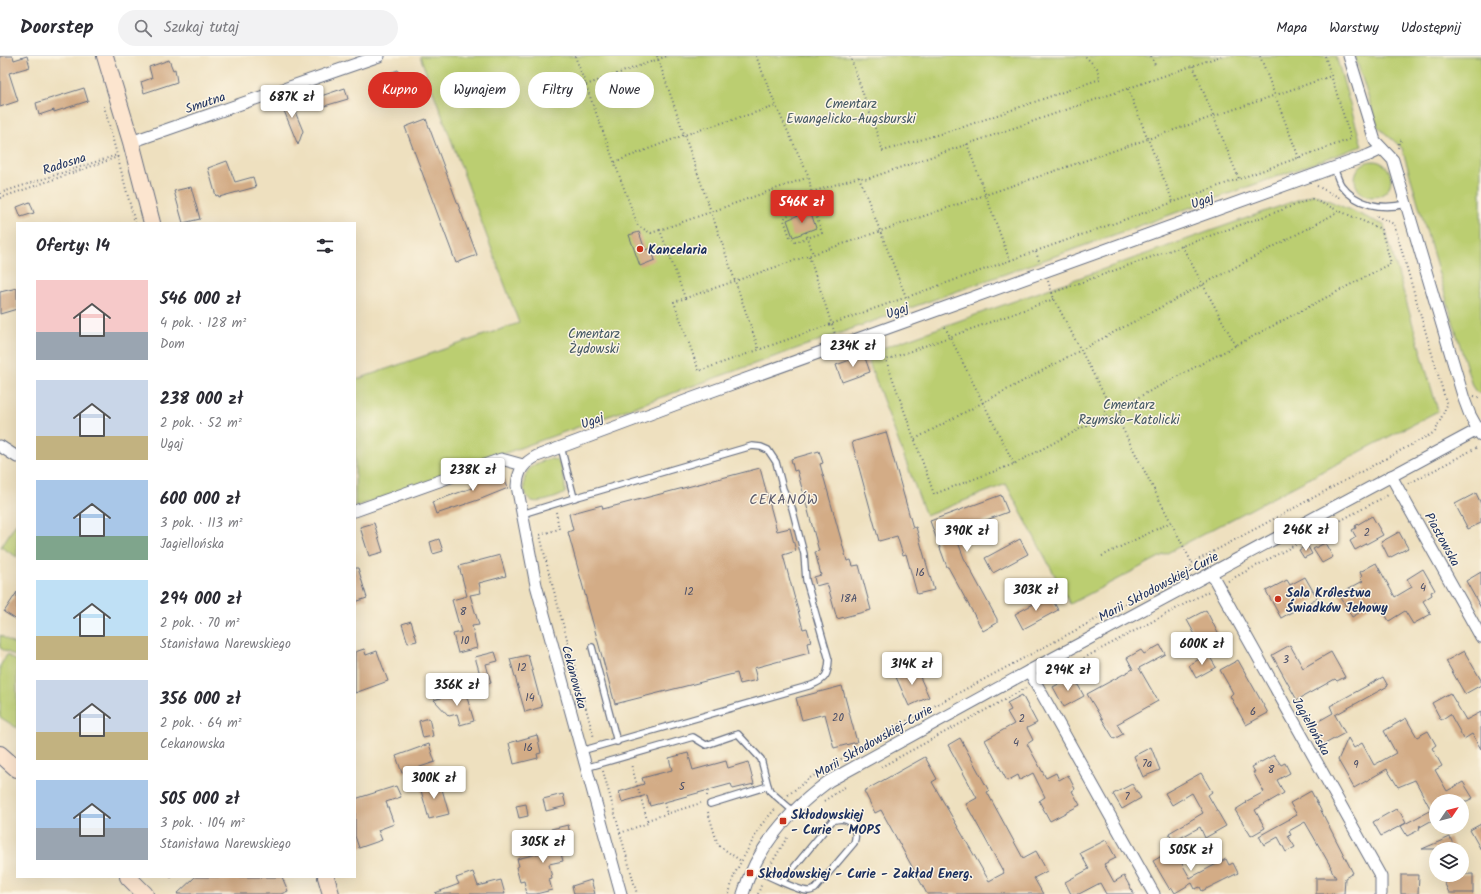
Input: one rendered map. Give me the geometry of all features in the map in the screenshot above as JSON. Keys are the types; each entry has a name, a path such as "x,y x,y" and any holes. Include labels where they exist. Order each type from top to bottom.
{"street":[{"path":"105,56 132,146 152,222"},
{"name":"Smutna","path":"132,146 379,56"},
{"path":"1349,56 1375,141 1393,160 1464,399 1470,414 1480,431"},
{"name":"Ugaj","path":"523,465 537,456 561,447 1369,155 1382,149"},
{"name":"Marii Skłodowskiej-Curie","path":"743,894 752,868 783,821 808,796 829,780 1391,476 1480,431"},
{"path":"0,446 16,456"},
{"path":"356,511 501,459 523,465"},
{"name":"Cekanowska","path":"523,465 518,480 522,514 536,585 585,768 621,894"},
{"name":"Piastowska","path":"1391,476 1481,637"},
{"name":"Jagiellońska","path":"1211,573 1381,877 1381,894"},
{"path":"1029,671 1154,894"},
{"path":"0,754 16,768"},
{"path":"129,878 145,894"},
{"path":"326,878 331,894"}],"lane":[{"path":"1334,167 1340,183 1356,198 1373,206 1383,208 1406,204"},
{"path":"522,514 752,446 761,447 768,450 776,462 783,489 792,508 804,554 806,580 829,660 826,676 812,686 581,751"},
{"path":"561,447 574,498"},
{"path":"592,647 617,742"},
{"path":"585,768 694,737 706,745 738,734 761,759 770,791 793,812"},
{"path":"708,806 768,786"},
{"path":"752,868 782,882 803,890 809,891 815,889 854,844 856,837 855,830 852,825 846,820 839,819 832,822 782,882"}],"path":[{"path":"575,56 581,72"},
{"path":"657,56 759,350"},
{"path":"587,85 668,56"},
{"path":"756,56 776,106 809,177 813,206 822,233 796,242 790,237 784,220 786,216 813,206"},
{"path":"850,56 884,151 963,127 1100,78 1097,68 1086,56"},
{"path":"1151,56 1155,65"},
{"path":"812,192 859,176 867,179 1221,56"},
{"path":"1260,56 1299,158"},
{"path":"1325,56 1351,139 699,371 674,302 1214,118 1331,76"},
{"path":"1192,66 1239,179"},
{"path":"587,88 638,226 651,233 809,177"},
{"path":"1127,88 1173,202"},
{"path":"104,104 135,222"},
{"path":"615,162 684,135 776,106"},
{"path":"967,144 1010,261"},
{"name":"Radosna","path":"0,193 117,156 132,146"},
{"path":"0,198 117,156"},
{"path":"1313,174 1317,186 1342,199"},
{"path":"859,176 906,297"},
{"path":"1052,293 1312,199 1381,229 1390,263 1120,408"},
{"path":"915,439 1340,211"},
{"path":"729,894 734,875 761,825 788,795 810,778 880,735 1190,569 1192,563 1435,432 1447,405 1394,224 1375,215"},
{"path":"660,230 685,298"},
{"path":"806,232 813,254"},
{"path":"1182,246 1236,346"},
{"path":"1036,251 1054,299 1109,404"},
{"path":"809,256 836,337"},
{"path":"1054,299 948,336 886,360 934,494 1014,464 1106,415"},
{"path":"945,327 948,336 1014,464"},
{"path":"1109,404 1116,404 1120,408 1121,413 1117,418 1110,419 1106,415 1105,410 1109,404"},
{"path":"1117,418 1192,563"},
{"path":"1405,486 1481,445"},
{"path":"1226,582 1392,492"},
{"path":"549,512 556,510 559,529 540,535 548,570 597,747"},
{"path":"1102,556 1171,522"},
{"path":"542,571 548,570"},
{"path":"881,767 1212,590"},
{"path":"620,833 648,823 629,756"},
{"path":"601,764 637,894"},
{"path":"823,802 847,785"},
{"path":"647,820 705,802 708,790"},
{"path":"664,803 667,814"},
{"path":"708,806 718,845 741,861"},
{"path":"758,894 772,861 792,832"}],"green space":[{"path":"420,56 1336,56 1362,146 356,507 356,380 519,323 432,88 432,72 426,72"},
{"path":"1355,56 1481,56 1481,394 1476,392 1472,386 1402,148 1378,127"},
{"path":"1377,161 1386,166 1390,172 1390,186 1386,192 1377,197 1369,197 1360,192 1356,186 1355,175 1360,166 1366,162"},
{"name":"Cmentarz Rzymsko–Katolicki","path":"1314,194 1384,225 1438,411 1070,604 1006,484 926,516 866,354"},
{"path":"548,459 556,460 561,468 565,493 544,501 532,501 528,498 524,489 526,474 531,467"},
{"path":"16,524 16,556 1,547"},
{"path":"0,635 16,645 16,656 0,648"},
{"path":"7,655 16,660 16,727 0,717 0,666"}],"building":[{"path":"0,56 13,56 14,60 27,56 30,67 9,73 18,101 0,107"},
{"path":"169,60 173,70 175,69 177,82 144,93 141,82 152,78 149,67"},
{"path":"84,88 88,101 54,112 54,110 39,115 36,103"},
{"path":"345,88 348,99 321,107 318,97"},
{"path":"289,97 303,131 298,145 280,101"},
{"path":"426,119 477,255 456,263 405,127"},
{"path":"227,161 235,182 253,177 256,187 219,197 218,195 216,196 208,168"},
{"path":"191,187 200,219 183,222 174,191"},
{"path":"30,202 34,213 21,217 17,207"},
{"path":"810,210 816,228 793,237 787,220"},
{"name":"Kancelaria","path":"639,232 645,250 651,248 655,260 640,266 629,235"},
{"path":"16,288 16,309 0,314 0,292"},
{"path":"864,355 870,372 842,382 836,365"},
{"path":"886,432 913,528 916,527 934,590 917,594 906,554 903,555 897,536 879,541 852,442"},
{"path":"819,451 823,463 820,464 847,561 851,560 853,566 859,565 871,610 837,619 827,583 816,586 814,577 821,575 815,552 819,551 797,470 794,471 791,459"},
{"path":"500,468 508,488 436,514 432,502 472,488 471,484 490,476 489,472"},
{"path":"760,468 777,531 790,528 796,551 783,555 803,629 807,628 811,642 807,643 809,653 754,668 757,680 740,684 737,673 615,704 568,532 573,530 569,514 602,505 603,509"},
{"path":"1476,493 1481,504 1481,523 1468,529 1455,504"},
{"path":"1001,495 1008,512 954,532 964,558 997,619 997,623 983,631 947,567 930,521"},
{"path":"1372,516 1383,535 1355,550 1350,541 1356,537 1352,530 1356,528 1355,526"},
{"path":"374,523 383,552 369,556 360,527"},
{"path":"1399,532 1408,548 1389,558 1381,542"},
{"path":"439,539 443,551 433,554 430,542"},
{"path":"1020,539 1028,554 993,573 985,558"},
{"path":"1325,543 1333,557 1322,563 1313,549"},
{"path":"1307,545 1312,554 1304,558 1299,550"},
{"path":"500,555 506,576 479,583 481,593 470,595 479,625 472,626 477,648 458,653 453,634 461,632 452,600 467,596 459,566"},
{"path":"1376,563 1395,597 1412,587 1407,579 1423,569 1435,590 1431,592 1432,595 1423,601 1431,614 1413,624 1405,611 1389,621 1378,602 1352,617 1339,594 1363,581 1360,578 1362,577 1360,572"},
{"path":"356,568 358,568 367,598 356,602"},
{"path":"1481,572 1481,608 1466,581"},
{"path":"1305,577 1317,598 1281,618 1266,591 1287,580 1290,585"},
{"path":"16,594 16,619 4,612"},
{"path":"1050,595 1058,610 1023,629 1015,614"},
{"path":"1206,610 1221,639 1203,649 1187,620"},
{"path":"411,621 417,641 408,643 402,624"},
{"path":"1160,645 1165,654 1139,668 1158,701 1117,724 1123,734 1114,739 1087,694 1133,669 1127,658 1141,650 1144,654"},
{"path":"1290,645 1303,668 1331,652 1345,677 1337,681 1335,679 1297,700 1272,655"},
{"path":"364,649 366,655 377,651 388,681 356,693 356,652"},
{"path":"1464,651 1481,680 1481,685 1465,694 1446,661"},
{"path":"495,652 498,661 486,664 491,683 483,685 475,657"},
{"path":"1208,654 1216,667 1196,678 1189,665"},
{"path":"528,655 542,707 525,712 510,659"},
{"path":"1238,660 1268,713 1246,725 1230,696 1233,693 1220,670"},
{"path":"915,666 929,697 909,706 895,675"},
{"path":"1073,676 1084,696 1064,707 1053,687"},
{"path":"1383,677 1388,686 1335,715 1345,733 1321,746 1310,726 1333,713 1330,706"},
{"path":"842,686 857,742 834,748 825,714 802,720 796,698"},
{"path":"465,691 474,721 460,725 457,714 449,716 434,700"},
{"path":"1450,693 1466,720 1481,712 1481,749 1472,734 1464,739 1450,714 1441,720 1432,703"},
{"path":"1022,695 1037,723 1027,728 1033,740 1027,744 1046,778 1056,773 1059,780 1068,775 1075,789 1072,791 1080,805 1050,821 1039,801 1045,797 1033,773 1020,780 1018,775 1007,781 985,740 1014,724 1007,712 1011,710 1007,703"},
{"path":"429,718 433,736 423,738 419,721"},
{"path":"1406,718 1417,737 1428,731 1436,745 1432,748 1442,766 1435,770 1447,791 1463,782 1473,798 1469,800 1469,794 1429,794 1429,806 1415,780 1398,787 1387,769 1354,788 1338,760 1348,738 1354,748 1362,743 1374,765 1396,753 1384,731"},
{"path":"537,735 541,753 537,754 538,758 514,764 509,743"},
{"path":"960,738 1023,858 1036,851 1047,871 1034,878 1043,894 927,894 881,810 875,813 864,791 925,757 937,779 932,782 989,881 1004,873 966,804 977,798 948,745"},
{"path":"429,744 435,762 402,773 396,756"},
{"path":"1151,747 1160,770 1143,777 1134,756"},
{"path":"688,753 693,770 726,761 728,768 748,762 754,784 733,789 731,784 650,806 647,795 622,802 619,792 644,784 642,778 672,770 669,758"},
{"path":"1274,755 1281,765 1285,763 1290,773 1277,780 1284,793 1255,810 1265,828 1251,836 1235,810 1246,803 1245,802 1264,792 1253,772 1255,772 1252,767"},
{"path":"1201,773 1212,792 1208,795 1226,826 1205,838 1200,827 1173,842 1169,833 1203,813 1192,793 1172,805 1165,793"},
{"path":"440,782 449,814 429,819 420,787"},
{"path":"1132,784 1141,798 1122,809 1113,794"},
{"path":"396,786 401,797 386,802 394,824 378,830 382,840 359,848 356,839 356,799"},
{"path":"1311,791 1353,873 1345,878 1344,894 1316,894 1316,878 1336,878 1305,822 1289,831 1291,835 1288,836 1295,847 1286,852 1278,837 1264,845 1259,836 1297,815 1290,803"},
{"path":"563,794 566,806 546,811 543,799"},
{"path":"526,804 528,816 519,818 516,806"},
{"path":"1396,809 1400,812 1406,823 1381,836 1373,822"},
{"path":"1429,811 1429,822 1420,827 1420,825 1419,830 1407,836 1401,826"},
{"path":"1481,824 1481,850 1470,830"},
{"path":"568,825 572,842 565,844 567,848 560,850 563,861 549,864 552,878 549,879 552,890 536,894 527,894 524,881 520,882 516,867 519,866 517,859 556,849 551,829"},
{"path":"1450,837 1452,842 1438,842"},
{"path":"1106,840 1116,858 1104,864 1114,882 1124,876 1134,894 1106,894 1100,883 1079,894 1071,894 1065,882 1089,869 1080,853"},
{"path":"1179,846 1186,859 1181,862 1190,878 1226,859 1229,865 1233,863 1238,873 1202,891 1200,887 1195,889 1192,883 1175,893 1172,888 1170,890 1153,861"},
{"path":"1429,846 1429,849 1422,849"},
{"path":"473,872 478,886 501,880 505,894 435,893 459,884 456,878"},
{"path":"1469,874 1473,874 1473,893 1449,893 1444,882 1469,882"},
{"path":"1401,875 1419,875 1418,894 1401,894"},
{"path":"194,878 282,878 288,891 281,894 177,894"},
{"path":"591,880 595,894 574,894 572,886"}],"place":[{"name":"Kancelaria","path":"640,249"},
{"name":"Sala Królestwa Świadków Jehowy","path":"1278,599"},
{"name":"Skłodowskiej - Curie - MOPS","path":"783,821"},
{"name":"Skłodowskiej - Curie - Zakład Energ.","path":"750,873"}],"district":[{"name":"CEKANÓW","path":"784,499"}],"park label":[{"name":"Cmentarz Ewangelicko-Augsburski","path":"851,110"},
{"name":"Cmentarz Żydowski","path":"594,340"}]}
